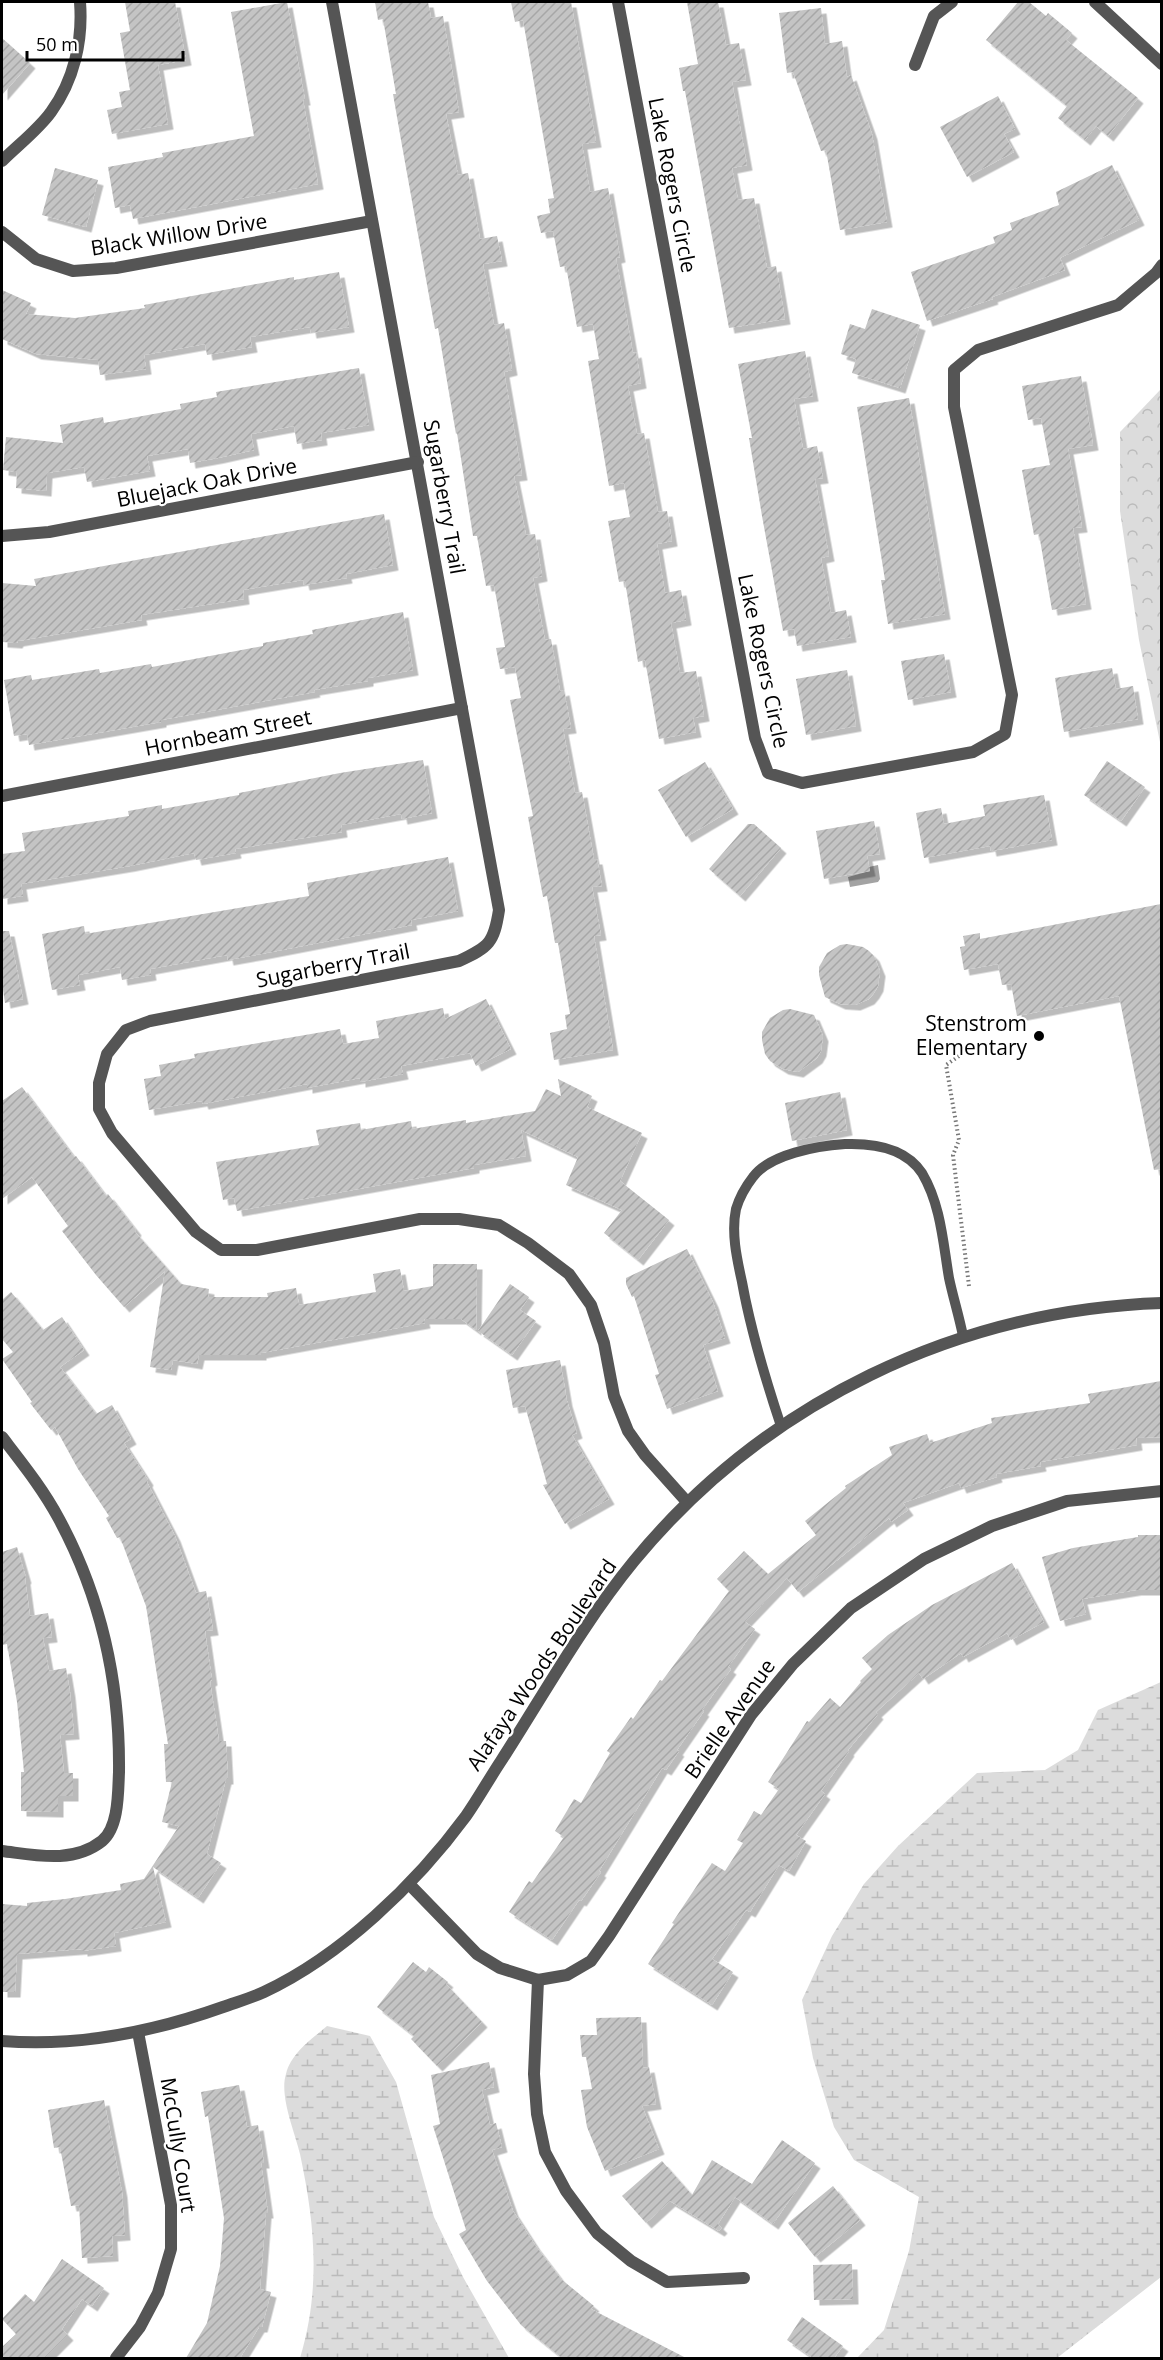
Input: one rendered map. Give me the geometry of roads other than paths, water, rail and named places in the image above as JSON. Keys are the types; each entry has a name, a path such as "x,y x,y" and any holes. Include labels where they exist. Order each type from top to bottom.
{"street":[{"path":"2,161 50,113 65,90 76,62 80,32 80,2"},
{"name":"Sugarberry Trail","path":"332,2 499,909 496,932 484,950 459,962 150,1021 126,1030 107,1054 99,1083 99,1109 112,1133 196,1232 221,1250 257,1250 420,1219 459,1219 499,1225 528,1243 569,1274 591,1305 604,1343 614,1396 628,1431 645,1455 687,1502"},
{"name":"Lake Rogers Circle","path":"618,2 755,738 768,773 802,783 973,752 1005,734 1012,695 954,407 954,370 978,350 1118,305 1156,273 1161,265"},
{"path":"915,65 934,16 952,2"},
{"path":"1095,2 1161,64"},
{"name":"Black Willow Drive","path":"2,232 36,259 74,271 116,268 372,221"},
{"name":"Bluejack Oak Drive","path":"2,536 49,532 418,462"},
{"name":"Hornbeam Street","path":"2,796 462,708"},
{"name":"Alafaya Woods Boulevard","path":"2,2041 80,2041 138,2032 205,2013 264,1992 318,1961 410,1885 466,1815 582,1632 634,1562 687,1502 735,1459 781,1426 884,1368 963,1336 1048,1314 1127,1304 1161,1303"},
{"path":"2,1437 58,1517 85,1574 103,1628 119,1730 114,1821 105,1839 73,1855 49,1857 2,1851"},
{"name":"Brielle Avenue","path":"410,1885 477,1954 500,1968 538,1980 567,1976 591,1961 609,1936 751,1715 794,1664 851,1608 924,1559 992,1526 1067,1501 1161,1491"},
{"path":"538,1980 534,2074 537,2114 545,2151 566,2191 597,2233 631,2261 667,2282 744,2278"},
{"name":"McCully Court","path":"116,2358 140,2327 158,2293 171,2249 171,2205 138,2032"}],"lane":[{"path":"781,1426 758,1359 738,1263 735,1231 736,1209 753,1176 785,1155 842,1145 869,1143 888,1147 910,1160 921,1171 937,1209 963,1336"}],"place":[{"name":"Stenstrom Elementary","path":"1039,1036"}]}
